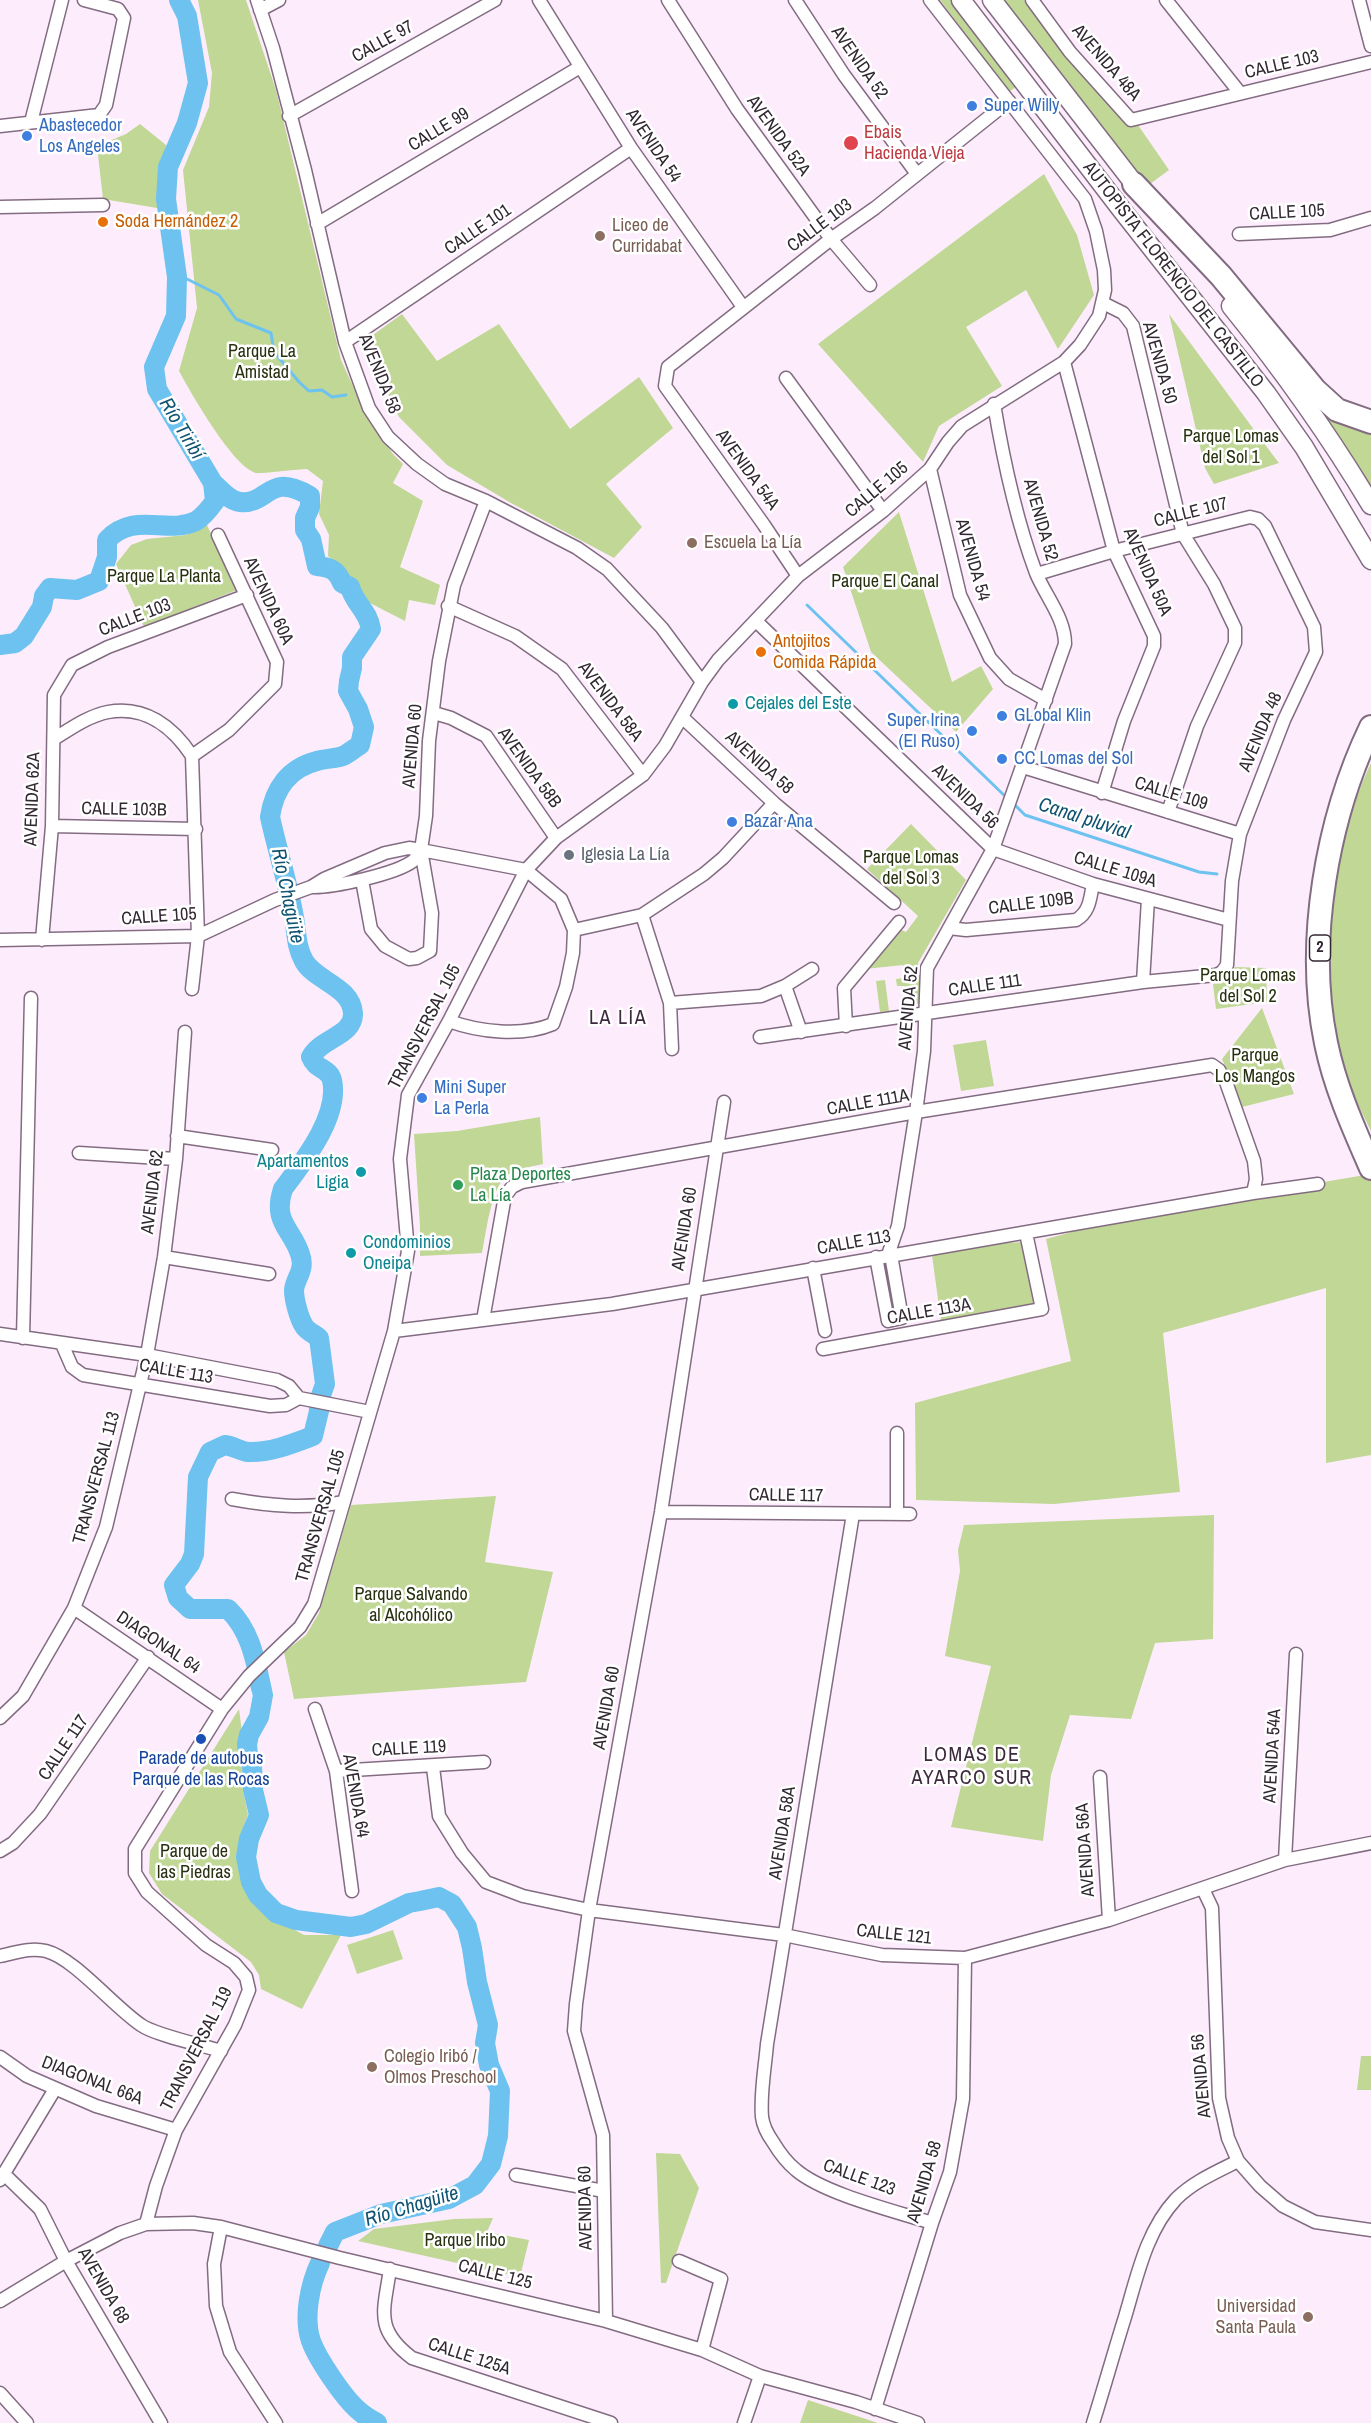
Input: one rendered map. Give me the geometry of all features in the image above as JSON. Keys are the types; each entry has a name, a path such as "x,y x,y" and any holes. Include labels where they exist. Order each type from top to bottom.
{"highway":[{"path":"1134,184 1221,276 1315,390 1337,410 1371,422"},
{"name":"2","path":"1371,727 1359,751 1337,822 1321,903 1318,983 1326,1043 1343,1105 1371,1168"}],"main road":[{"name":"AUTOPISTA FLORENCIO DEL CASTILLO","path":"961,0 1266,393 1315,465 1371,560"},
{"name":"AUTOPISTA FLORENCIO DEL CASTILLO","path":"992,0 1295,389 1341,455 1371,505"}],"street":[{"path":"31,122 62,0"},
{"path":"0,126 99,115 106,105 124,18 118,9 84,0"},
{"path":"259,5 279,0"},
{"name":"CALLE 97","path":"289,116 495,0"},
{"name":"AVENIDA 54","path":"539,0 631,148 743,307"},
{"name":"AVENIDA 52A","path":"668,0 737,109 831,238 870,285"},
{"name":"AVENIDA 52","path":"795,0 844,75 917,174"},
{"path":"930,0 1085,199 1096,231 1104,270 1103,303"},
{"name":"AVENIDA 48A","path":"1032,0 1070,52 1131,120"},
{"path":"1167,0 1240,93"},
{"path":"1359,0 1371,46"},
{"name":"AVENIDA 58","path":"259,5 273,48 345,342 369,408 388,437 417,464 445,484 486,501 577,548 608,569 662,628 702,682"},
{"name":"CALLE 103","path":"1131,120 1371,62"},
{"name":"CALLE 99","path":"317,224 580,67"},
{"name":"CALLE 103","path":"665,386 668,367 831,238 875,208 1008,101"},
{"name":"CALLE 101","path":"345,342 631,148"},
{"path":"0,207 103,205"},
{"name":"CALLE 105","path":"1239,234 1330,230 1371,218"},
{"name":"CALLE 105","path":"683,718 702,682 718,660 798,576 883,511 930,469 962,426 1064,362 1092,327 1103,303"},
{"name":"AVENIDA 50","path":"1103,303 1123,313 1133,326 1183,534 1214,584 1235,628 1235,644 1197,726 1168,812"},
{"name":"AVENIDA 50A","path":"1064,362 1114,551 1155,636 1154,646 1124,721 1102,793"},
{"path":"786,378 883,511"},
{"name":"AVENIDA 54A","path":"665,386 798,576"},
{"name":"AVENIDA 52","path":"885,1256 898,1226 916,1112 924,1051 927,968 993,849 1017,787 1065,644 1065,634 1037,574 1005,461 994,404"},
{"name":"AVENIDA 54","path":"930,469 960,595 990,658 1009,679 1046,700"},
{"name":"AVENIDA 60","path":"362,880 371,929 385,946 409,959 417,958 430,951 432,913 421,850 426,816 429,741 448,606 486,501"},
{"name":"CALLE 107","path":"1037,574 1114,551 1251,518"},
{"name":"AVENIDA 48","path":"1216,975 1222,972 1227,965 1229,955 1228,920 1240,834 1284,720 1316,652 1317,638 1314,627 1265,526 1258,519 1251,518"},
{"name":"AVENIDA 60A","path":"192,756 229,730 274,684 277,663 218,535"},
{"name":"CALLE 103","path":"72,665 108,647 247,596"},
{"name":"AVENIDA 58A","path":"448,606 515,636 562,669 643,775"},
{"name":"AVENIDA 56","path":"756,621 993,849"},
{"name":"AVENIDA 62A","path":"42,940 52,826 54,695 72,665"},
{"path":"54,739 83,721 108,712 137,712 160,720 182,741 192,756 198,936 192,989"},
{"name":"AVENIDA 58B","path":"434,712 486,736 556,838"},
{"name":"AVENIDA 58","path":"683,718 774,803 894,903"},
{"name":"TRANSVERSAL 105","path":"222,1709 249,1676 300,1627 314,1604 394,1331 408,1251 400,1159 404,1108 408,1095 449,1021 526,870 556,838 643,775 683,718"},
{"name":"CALLE 109","path":"1023,767 1240,834"},
{"path":"574,930 642,915 723,858 774,803"},
{"name":"CALLE 103B","path":"52,826 196,829"},
{"name":"CALLE 105","path":"0,940 198,936 384,853 409,848 526,870"},
{"name":"CALLE 109A","path":"993,849 1093,884 1228,920"},
{"name":"CALLE 105","path":"311,887 324,888 362,880 413,861 421,850"},
{"path":"449,1021 468,1028 503,1031 543,1028 553,1024 566,987 573,952 574,930 561,899 526,870"},
{"name":"CALLE 109B","path":"949,928 966,930 1076,920 1084,916 1088,908 1093,884"},
{"path":"1143,982 1148,899"},
{"path":"642,915 670,1003 672,1049"},
{"path":"846,1026 844,988 899,922"},
{"path":"670,1003 761,996 785,986 812,969"},
{"name":"CALLE 111","path":"760,1037 1143,982 1216,975"},
{"path":"785,986 801,1032"},
{"path":"23,1338 31,998"},
{"name":"AVENIDA 62","path":"147,1355 164,1257 176,1159 185,1032"},
{"name":"CALLE 111A","path":"483,1320 505,1196 512,1187 522,1182 916,1112 1212,1065 1219,1070 1226,1083 1254,1161 1256,1179 1253,1193"},
{"name":"AVENIDA 60","path":"606,2321 603,2135 574,2031 588,1910 661,1512 724,1102"},
{"path":"177,1136 272,1150"},
{"path":"79,1153 176,1159"},
{"name":"CALLE 113","path":"394,1331 612,1304 694,1288 1253,1193 1318,1184"},
{"name":"CALLE 113A","path":"823,1349 1042,1309 1026,1233"},
{"path":"164,1257 270,1274"},
{"path":"813,1268 825,1331"},
{"name":"CALLE 113","path":"0,1334 147,1355 277,1380 304,1398 370,1412"},
{"name":"CALLE 113","path":"62,1344 72,1367 83,1375 270,1406 286,1405 304,1398"},
{"name":"TRANSVERSAL 113","path":"74,1608 106,1527 147,1355"},
{"path":"897,1433 897,1514"},
{"path":"232,1499 292,1507 344,1502"},
{"name":"CALLE 117","path":"661,1512 910,1514"},
{"name":"AVENIDA 58A","path":"781,2154 769,2136 762,2119 767,2044 853,1515"},
{"path":"0,1718 23,1696 74,1608"},
{"name":"DIAGONAL 64","path":"74,1608 222,1709"},
{"name":"AVENIDA 54A","path":"1285,1860 1296,1654"},
{"name":"CALLE 117","path":"0,1851 13,1843 40,1814 148,1657"},
{"name":"TRANSVERSAL 119","path":"146,2224 156,2186 176,2130 221,2051 249,1990 246,1977 234,1963 206,1945 147,1892 135,1873 135,1849 222,1709"},
{"name":"AVENIDA 64","path":"315,1709 336,1771 352,1891"},
{"name":"CALLE 119","path":"336,1771 433,1767 484,1762"},
{"name":"CALLE 121","path":"433,1767 439,1816 462,1852 486,1882 523,1896 588,1910 784,1935 882,1955 965,1958 1109,1920 1285,1860 1371,1842"},
{"name":"AVENIDA 56A","path":"1100,1777 1109,1920"},
{"name":"AVENIDA 56","path":"1203,1889 1212,1908 1219,2098 1228,2138 1238,2161"},
{"path":"0,1956 26,1950 47,1951 74,1967 108,1999 143,2027 221,2051"},
{"name":"AVENIDA 58","path":"875,2409 950,2172 963,2099 965,1958"},
{"name":"DIAGONAL 66A","path":"0,2057 27,2076 96,2106 176,2130"},
{"path":"2,2178 56,2089"},
{"name":"CALLE 123","path":"781,2154 796,2171 815,2183 932,2223"},
{"path":"1093,2423 1152,2234 1162,2216 1184,2191 1207,2176 1238,2161 1260,2186 1283,2206 1315,2222 1371,2230"},
{"path":"516,2175 604,2191"},
{"name":"AVENIDA 68","path":"2,2178 40,2209 66,2261 161,2423"},
{"name":"CALLE 125","path":"0,2301 66,2261 120,2233 146,2224 193,2223 221,2227 340,2258 606,2321 702,2350 760,2376 918,2423"},
{"path":"221,2227 214,2264 216,2306 230,2352 276,2423"},
{"path":"679,2261 721,2279 702,2350"},
{"name":"CALLE 125A","path":"390,2269 384,2312 386,2329 395,2345 412,2358 611,2423"},
{"path":"744,2423 760,2376"},
{"path":"0,2393 27,2423"}],"green space":[{"name":"Parque La Amistad","path":"198,0 246,0 276,90 341,360 365,412 393,454 403,464 393,483 423,501 400,567 440,585 435,605 409,600 405,621 362,599 345,569 328,556 329,535 319,514 323,481 307,469 256,473 247,468 236,458 213,428 179,371 197,308 183,170 209,107 212,73"},
{"path":"940,0 954,0 1016,87 1009,92"},
{"path":"1002,0 1024,0 1066,58 1125,120 1138,125 1169,170 1146,187"},
{"path":"140,124 166,145 157,208 103,199 97,146 126,134"},
{"path":"1044,174 1077,235 1094,295 1058,349 1026,290 966,327 1002,386 939,426 923,462 818,344"},
{"path":"402,314 437,361 499,324 570,429 639,377 673,428 606,484 642,527 614,558 511,503 447,465 399,417 371,357 366,340"},
{"name":"Parque Lomas del Sol 1","path":"1169,314 1279,463 1214,484 1205,468"},
{"path":"1317,403 1371,429 1371,485"},
{"name":"Parque El Canal","path":"899,512 952,682 981,666 993,689 956,732 871,652 843,567"},
{"name":"Parque La Planta","path":"207,525 237,590 144,627 116,564 131,545 147,539 186,535"},
{"path":"1371,763 1371,1131 1351,1090 1336,1046 1331,1013 1330,940 1339,864 1358,794"},
{"name":"Parque Lomas del Sol 3","path":"911,824 966,880 918,963 921,1003 908,1006 905,986 897,986 896,979 905,978 903,965 865,969 899,929 906,932 918,916 867,869"},
{"name":"Parque Lomas del Sol 2","path":"1235,967 1266,968 1267,1002 1216,1009 1213,984 1226,981"},
{"path":"885,980 889,1011 880,1012 876,981"},
{"name":"Parque Los Mangos","path":"1262,1008 1294,1094 1242,1107 1222,1059"},
{"path":"986,1040 994,1086 961,1091 953,1045"},
{"name":"Plaza Deportes La Lía","path":"540,1117 543,1164 514,1171 501,1182 496,1190 490,1212 482,1253 420,1256 414,1134 457,1131"},
{"path":"1371,1174 1371,1455 1326,1463 1326,1288 1163,1333 1180,1492 1054,1504 916,1500 915,1403 1071,1361 1046,1239 1146,1212"},
{"path":"1023,1242 1034,1305 941,1321 931,1248"},
{"name":"Parque Salvando al Alcohólico","path":"496,1496 485,1562 553,1572 526,1682 294,1699 284,1652 306,1635 319,1613 351,1505"},
{"path":"1214,1515 1213,1639 1155,1643 1131,1719 1070,1715 1051,1775 1043,1841 951,1827 991,1666 945,1656 960,1571 958,1550 964,1525"},
{"name":"Parque de las Piedras","path":"239,1709 242,1732 237,1752 242,1766 243,1791 248,1814 240,1837 237,1863 246,1889 275,1919 304,1935 341,1935 302,2009 261,1989 259,1975 251,1962 162,1894 149,1873 150,1851"},
{"path":"393,1930 403,1959 357,1974 347,1945"},
{"path":"1361,2056 1371,2056 1371,2090 1357,2090"},
{"path":"656,2153 680,2154 699,2188 666,2283 661,2283"},
{"name":"Parque Iribo","path":"493,2218 487,2232 529,2240 520,2277 358,2241 374,2229 454,2219"},
{"path":"808,2400 878,2423 800,2423"}],"waterway":[{"name":"Río Tiribí","path":"0,645 15,643 24,636 42,607 44,596 50,588 77,590 99,581 107,557 107,540 117,531 139,525 185,525 199,519 215,501 213,483 157,389 154,367 176,316 177,277 166,199 168,167 187,123 198,83 187,16 179,0"},
{"path":"177,274 219,295 236,319 271,333 274,352 309,391 322,390 332,397 346,395"},
{"name":"Río Chagüite","path":"213,483 229,497 240,502 250,502 270,491 285,487 296,489 310,496 305,530 311,539 317,566 332,570 342,583 350,587 371,629 352,657 348,691 358,709 364,727 360,745 345,755 307,764 291,774 275,797 270,817 291,900 301,955 309,968 346,996 353,1013 348,1027 322,1045 311,1057 332,1080 331,1108 318,1138 283,1189 280,1200 281,1217 297,1245 302,1260 294,1290 296,1304 304,1326 319,1338 325,1384 319,1401 313,1436 264,1451 248,1452 225,1445 210,1452 198,1477 194,1554 190,1564 174,1585 178,1598 190,1609 228,1609 236,1618 252,1649 263,1695 260,1684"},
{"name":"Canal pluvial","path":"807,605 1007,798"},
{"name":"Canal pluvial","path":"1014,804 1025,815 1199,872 1217,874"},
{"name":"Río Chagüite","path":"263,1695 259,1717 249,1735 247,1744 259,1815 249,1839 246,1857 251,1882 258,1895 276,1913 296,1920 351,1927 366,1924 409,1903 439,1897 452,1904 467,1927 488,2025 485,2043 489,2065 500,2091 498,2136 491,2164 475,2185 449,2199 381,2214 335,2232 328,2246"},
{"name":"Río Chagüite","path":"320,2263 309,2301 308,2322 311,2341 345,2396 360,2412 377,2423"}],"place":[{"name":"Super Willy","path":"972,106"},
{"name":"Abastecedor Los Angeles","path":"27,136"},
{"name":"Ebais Hacienda Vieja","path":"851,143"},
{"name":"Soda Hernández 2","path":"103,222"},
{"name":"Liceo de Curridabat","path":"600,236"},
{"name":"Escuela La Lía","path":"692,543"},
{"name":"Antojitos Comida Rápida","path":"761,652"},
{"name":"Cejales del Este","path":"733,704"},
{"name":"GLobal Klin","path":"1002,716"},
{"name":"Super Irina (El Ruso)","path":"972,731"},
{"name":"CC Lomas del Sol","path":"1002,759"},
{"name":"Bazar Ana","path":"732,822"},
{"name":"Iglesia La Lía","path":"569,855"},
{"name":"Mini Super La Perla","path":"422,1098"},
{"name":"Apartamentos Ligia","path":"361,1172"},
{"name":"Plaza Deportes La Lía","path":"458,1185"},
{"name":"Condominios Oneipa","path":"351,1253"},
{"name":"Parade de autobus Parque de las Rocas","path":"201,1739"},
{"name":"Colegio Iribó / Olmos Preschool","path":"372,2067"},
{"name":"Universidad Santa Paula","path":"1308,2317"}],"district":[{"name":"LA LÍA","path":"618,1019"},
{"name":"LOMAS DE AYARCO SUR","path":"972,1768"}]}
